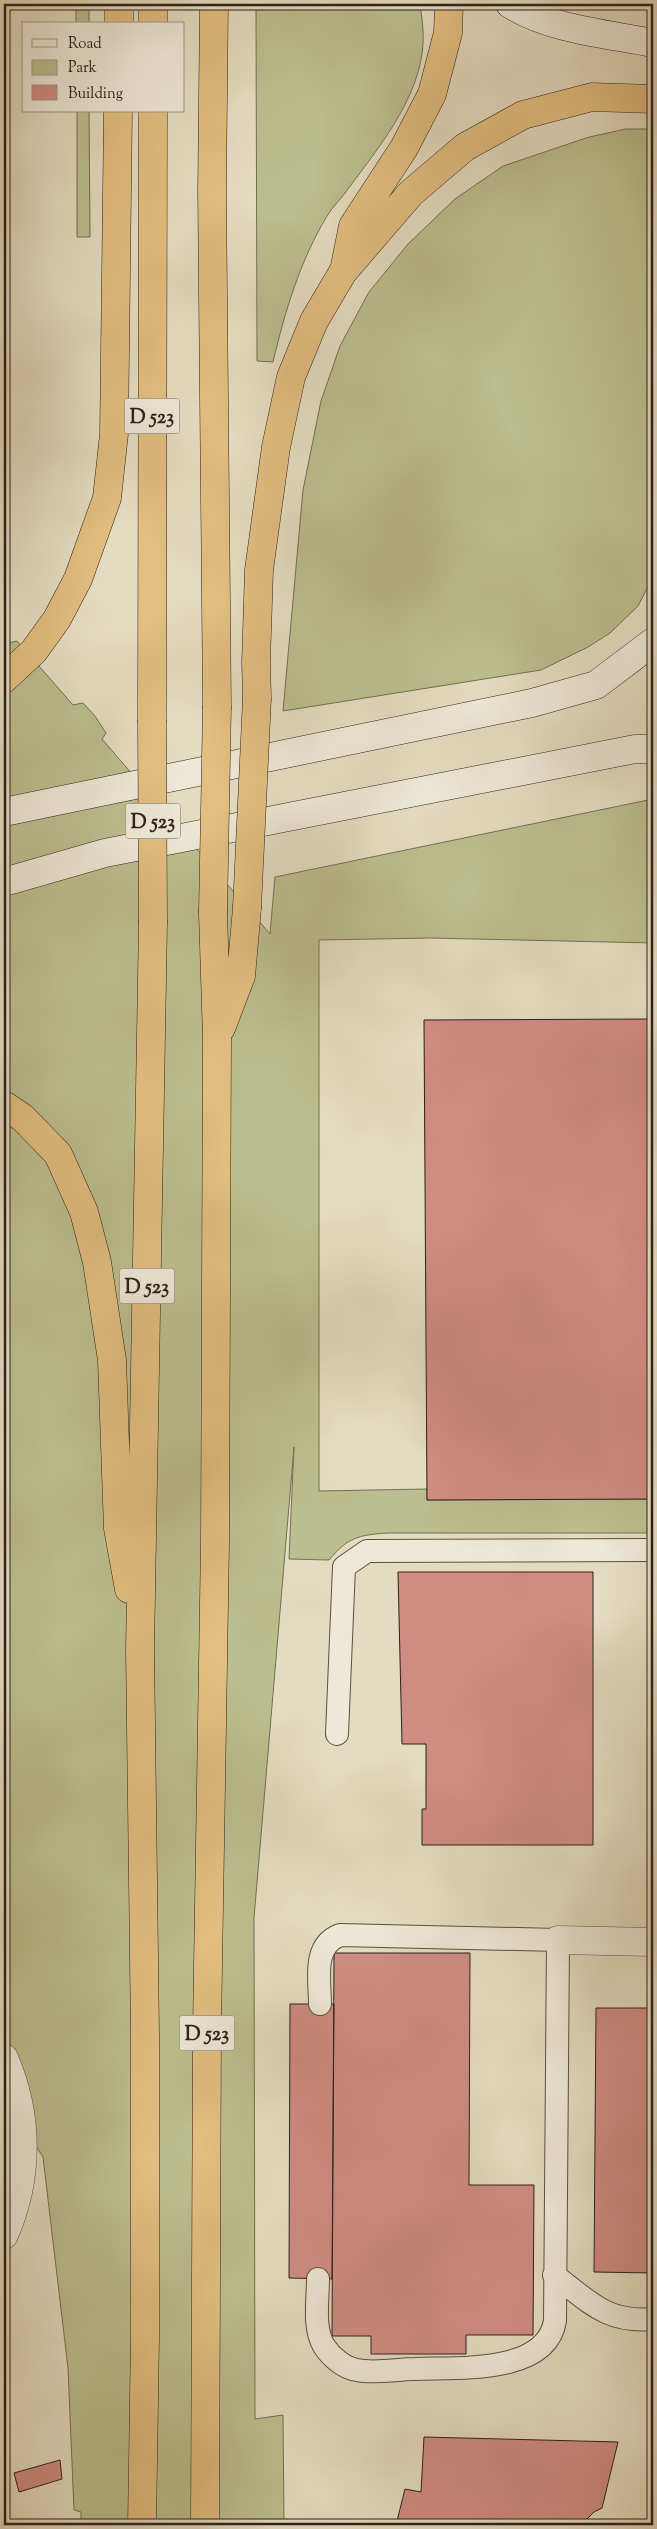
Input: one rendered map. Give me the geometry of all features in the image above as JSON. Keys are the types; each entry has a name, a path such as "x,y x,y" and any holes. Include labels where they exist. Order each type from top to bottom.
{"highway":[{"path":"119,22 120,4"},
{"path":"153,4 153,22"},
{"name":"D 523","path":"205,2525 207,2028 215,1532 217,1038 213,914 217,706 212,201 214,4"},
{"path":"343,272 353,226 404,148 432,94 448,33 449,4"},
{"path":"217,1038 241,976 247,908 257,698 259,570 276,447 291,377 314,320 343,272 411,193 465,147 523,115 592,97 653,99"},
{"path":"4,679 34,651 57,619 78,579 107,498 114,434 118,112"},
{"name":"D 523","path":"142,2525 146,2337 140,1649 153,922 153,112"},
{"path":"4,1104 23,1118 58,1154 84,1212 97,1262 112,1360 118,1528 140,1649"}],"main road":[{"path":"510,4 521,11 573,28 653,43"},
{"path":"4,812 532,703 596,685 653,642"},
{"path":"4,882 105,853 615,753 653,749"},
{"path":"558,1940 653,1942"},
{"path":"4,2058 14,2081 24,2130 23,2160 17,2199 4,2235"}],"lane":[{"path":"337,1734 344,1567 367,1551 653,1550"},
{"path":"318,2278 318,2334 334,2358 358,2370 490,2366 516,2360 540,2348 551,2336 555,2321 558,1940 340,1935 326,1943 320,1957 320,2004"},
{"path":"554,2275 608,2314 622,2319 653,2319"}],"green space":[{"path":"76,4 89,4 89,22 76,22"},
{"path":"256,4 419,4 423,30 422,52 418,73 410,94 388,134 329,212 317,233 294,287 273,362 257,361"},
{"path":"77,112 89,112 90,237 77,237"},
{"path":"626,129 653,129 653,577 638,606 610,633 588,647 541,670 283,711 303,490 321,401 340,346 369,292 408,244 455,199 503,166 589,137"},
{"path":"17,641 73,705 83,703 95,716 106,733 102,739 270,934 275,877 653,799 653,943 430,938 319,940 319,1491 427,1489 427,1500 653,1499 653,1533 388,1533 362,1536 348,1542 329,1560 289,1559 294,1447 254,1918 255,2419 283,2415 284,2525 81,2525 81,2512 74,2510 68,2368 43,2157 4,2098 4,644"}],"building":[{"path":"653,1019 653,1499 427,1500 424,1020"},
{"path":"398,1572 593,1572 593,1845 422,1845 422,1809 426,1809 426,1744 402,1744"},
{"path":"334,1953 470,1953 469,2185 534,2185 533,2335 466,2335 466,2354 371,2354 371,2336 332,2336"},
{"path":"290,2004 334,2004 332,2279 289,2278"},
{"path":"596,2008 653,2008 653,2273 594,2272"},
{"path":"424,2437 618,2442 602,2508 594,2512 581,2525 396,2525 405,2489 421,2492"},
{"path":"60,2460 62,2479 19,2492 14,2473"}]}
